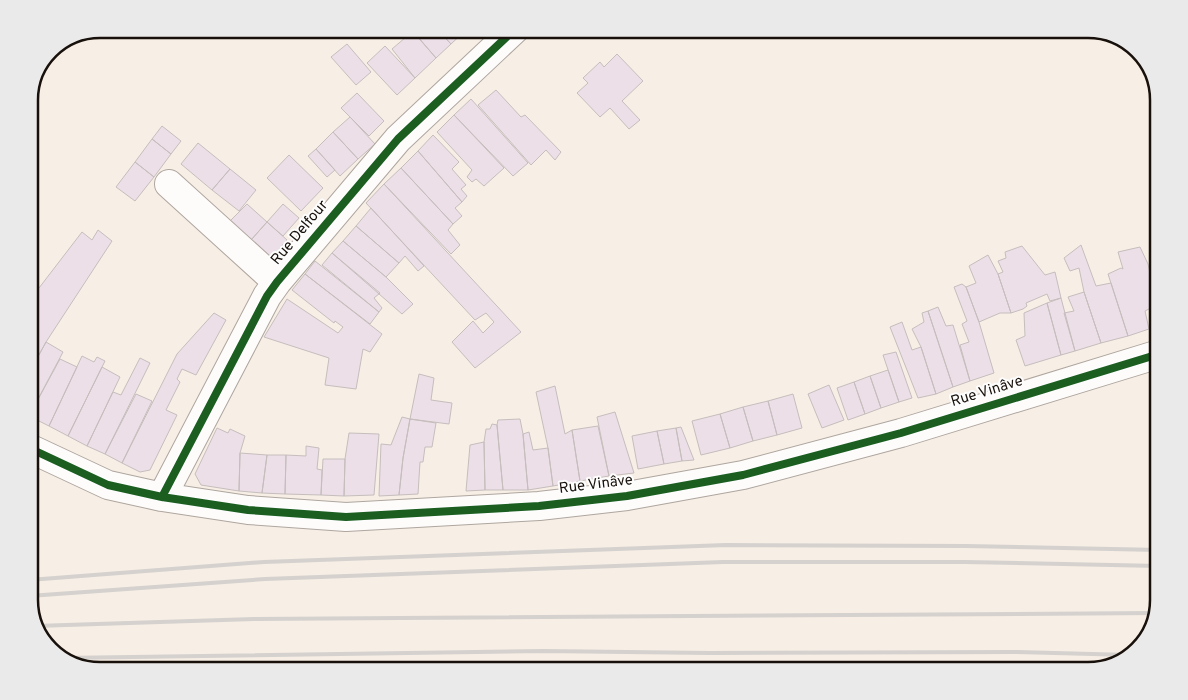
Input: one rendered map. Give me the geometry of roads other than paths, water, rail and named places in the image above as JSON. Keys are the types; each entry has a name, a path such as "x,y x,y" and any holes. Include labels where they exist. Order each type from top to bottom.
{"street":[{"name":"Rue Delfour","path":"162,497 267,296 277,282 398,139 505,38"},
{"path":"169,184 277,282"},
{"name":"Rue Vinâve","path":"38,452 108,485 162,497 248,510 346,517 540,506 626,496 743,475 873,440 1150,357"}],"railway":[{"path":"38,579 264,562 726,545 966,546 1150,550"},
{"path":"38,595 265,579 723,562 965,562 1150,566"},
{"path":"43,626 254,619 1149,613"},
{"path":"76,658 543,651 710,653 1017,652 1118,655"}]}
